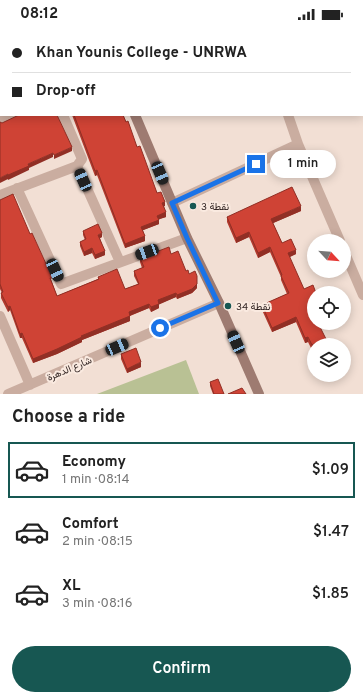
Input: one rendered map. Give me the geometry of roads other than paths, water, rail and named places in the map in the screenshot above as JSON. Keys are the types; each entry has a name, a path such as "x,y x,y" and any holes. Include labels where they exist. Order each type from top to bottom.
{"street":[{"path":"0,121 12,116"},
{"path":"0,195 76,166 82,159 63,116"},
{"path":"135,116 187,238 259,394"},
{"path":"288,116 298,144 337,234"},
{"path":"172,203 298,144"},
{"path":"76,166 120,262"},
{"path":"17,188 61,284 187,238"},
{"path":"351,267 363,295"},
{"name":"شارع الدهرة","path":"8,394 218,303"},
{"path":"0,316 30,385"}],"place":[{"name":"نقطة 3","path":"193,206"},
{"name":"نقطة 34","path":"228,306"}]}
